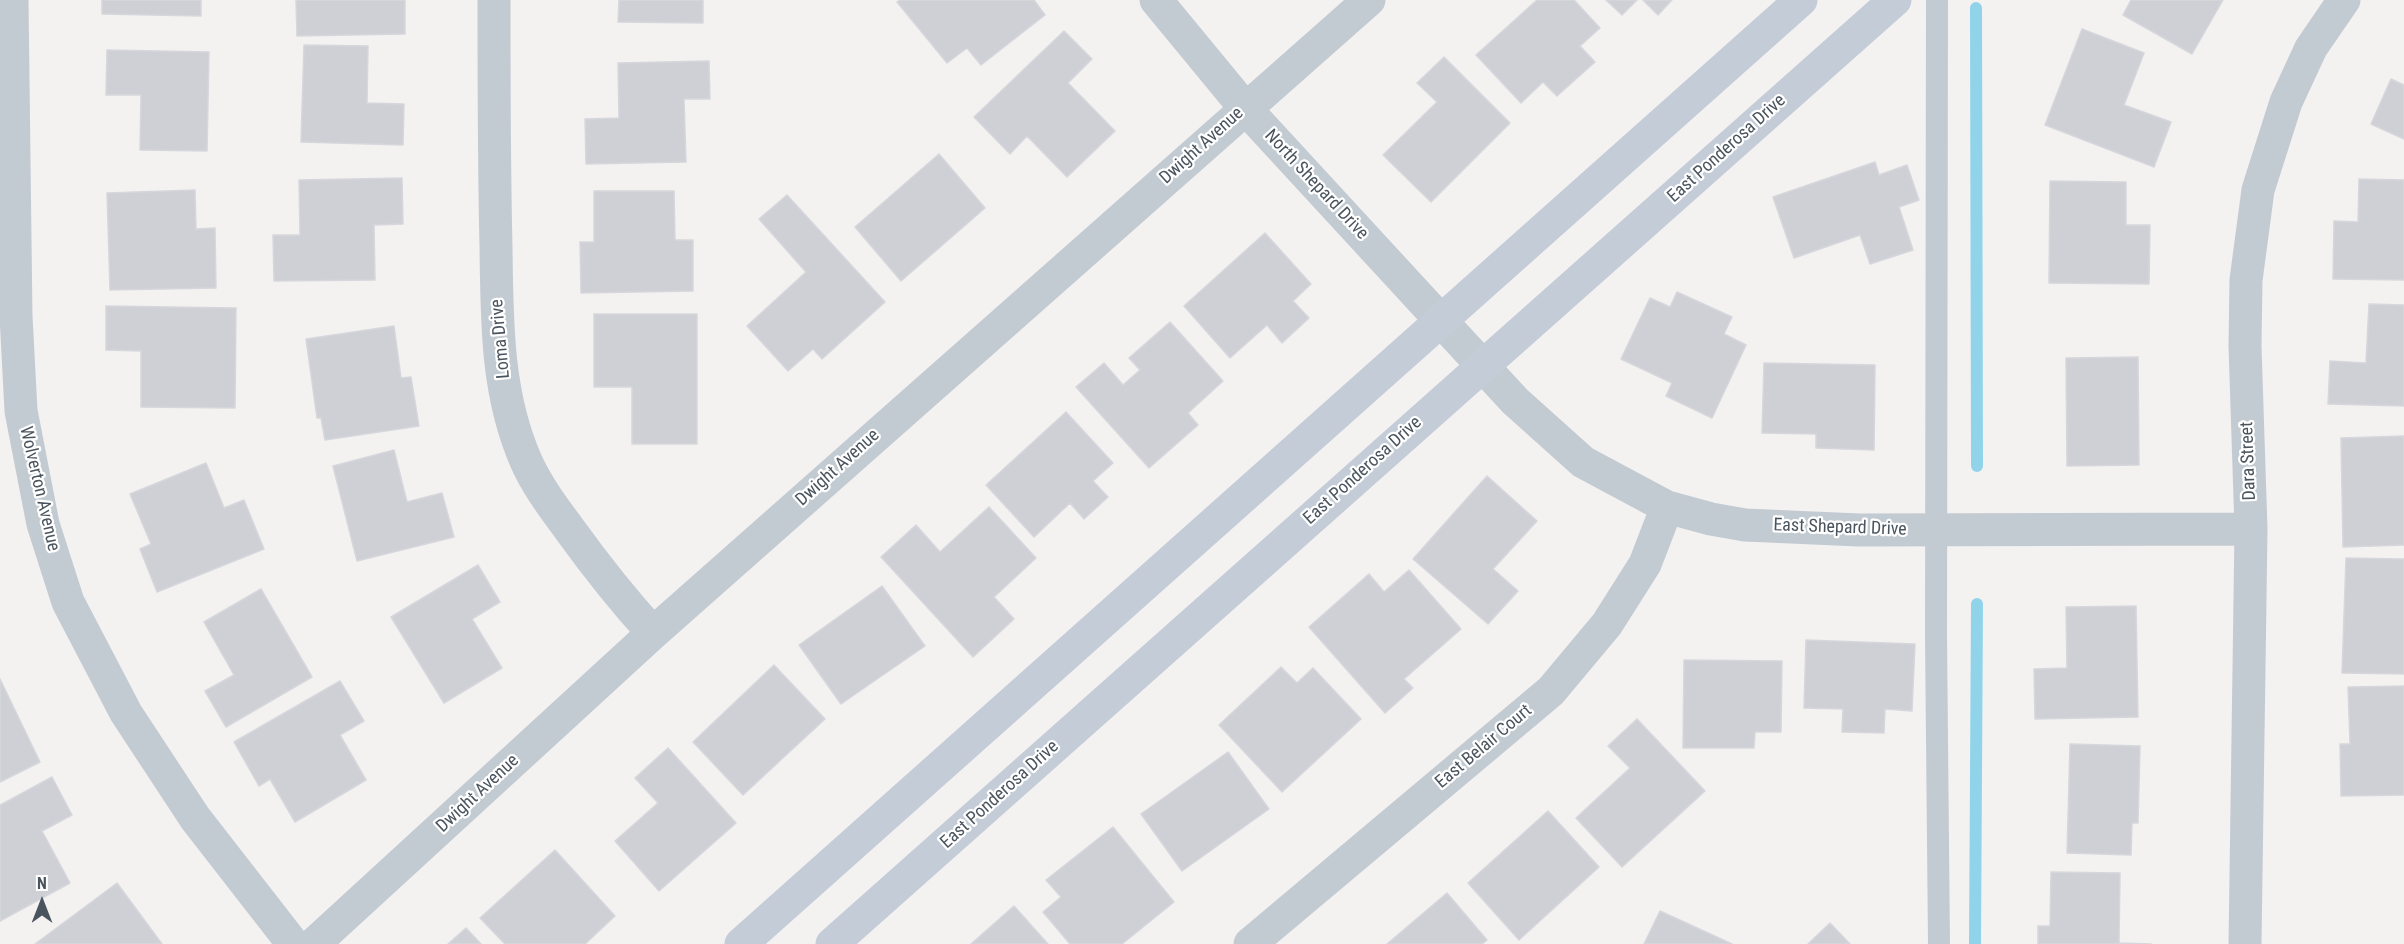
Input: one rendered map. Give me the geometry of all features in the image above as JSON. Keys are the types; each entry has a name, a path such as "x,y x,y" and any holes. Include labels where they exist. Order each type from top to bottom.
{"main road":[{"path":"741,944 1801,0"},
{"name":"East Ponderosa Drive","path":"832,944 1895,0"}],"street":[{"name":"Wolverton Avenue","path":"12,0 16,316 21,411 43,524 68,602 126,713 195,819 293,944"},
{"name":"Loma Drive","path":"494,0 494,188 498,337 507,404 526,463 547,498 614,590 653,633"},
{"name":"North Shepard Drive","path":"1156,0 1245,108 1481,366"},
{"name":"Dwight Avenue","path":"314,944 653,633 1370,0"},
{"name":"Dara Street","path":"2245,944 2251,529 2244,346 2246,280 2258,190 2286,102 2311,48 2344,0"},
{"name":"East Shepard Drive","path":"1481,366 1515,401 1583,462 1667,507 1711,519 1745,525 1859,530 2251,529"},
{"name":"East Belair Court","path":"1257,942 1551,691 1607,624 1645,564 1667,507"}],"lane":[{"path":"1937,0 1936,530 1939,944"}],"building":[{"path":"102,0 201,0 201,16 102,14"},
{"path":"296,0 405,0 405,34 297,36"},
{"path":"619,0 703,0 703,23 618,22"},
{"path":"900,0 1034,0 1045,15 981,65 967,48 947,63 897,2"},
{"path":"1537,0 1574,0 1600,28 1580,46 1595,62 1557,96 1543,82 1521,103 1476,55"},
{"path":"1606,0 1637,0 1622,15"},
{"path":"1643,0 1672,0 1658,15"},
{"path":"2131,0 2223,0 2192,54 2123,15"},
{"path":"2082,29 2144,53 2124,105 2171,122 2154,167 2045,125"},
{"path":"1064,31 1092,59 1068,83 1115,131 1067,177 1027,136 1010,154 974,117"},
{"path":"304,45 368,46 367,103 404,104 403,145 301,142"},
{"path":"107,50 209,52 207,151 140,150 141,95 106,95"},
{"path":"1444,57 1510,123 1431,202 1383,155 1437,102 1417,83"},
{"path":"709,61 710,99 684,99 686,162 586,164 585,119 619,118 618,63"},
{"path":"2391,79 2404,85 2404,139 2371,124"},
{"path":"939,154 985,208 901,281 855,227"},
{"path":"1875,162 1879,175 1907,165 1919,200 1899,207 1913,250 1870,264 1860,235 1794,258 1773,197"},
{"path":"402,178 403,224 374,225 375,280 274,281 273,235 300,235 299,180"},
{"path":"2359,179 2404,180 2404,280 2333,279 2334,221 2358,222"},
{"path":"2050,181 2126,182 2126,225 2150,225 2149,284 2049,283"},
{"path":"195,190 196,229 215,228 216,288 110,290 107,193"},
{"path":"594,191 674,191 675,240 693,240 693,291 581,293 580,242 594,242"},
{"path":"787,195 885,302 822,359 813,349 788,371 747,326 806,272 759,219"},
{"path":"1265,233 1311,284 1293,301 1309,318 1282,343 1267,325 1230,358 1184,306"},
{"path":"1677,292 1732,317 1724,334 1746,345 1712,418 1666,396 1672,383 1621,359 1650,298 1670,307"},
{"path":"2369,304 2404,305 2404,406 2328,404 2330,361 2366,363"},
{"path":"106,306 236,308 235,408 141,407 141,351 106,350"},
{"path":"594,314 697,314 697,444 632,444 632,387 594,387"},
{"path":"1170,322 1223,381 1188,413 1198,425 1149,468 1076,387 1104,363 1123,385 1140,370 1129,358"},
{"path":"394,326 401,378 411,377 419,426 325,440 321,418 317,418 306,339"},
{"path":"2138,357 2139,465 2067,466 2066,358"},
{"path":"1764,363 1875,365 1874,450 1816,448 1816,434 1762,433"},
{"path":"1066,412 1113,463 1093,481 1108,497 1084,519 1070,503 1034,537 986,485"},
{"path":"2404,436 2404,545 2343,547 2341,438"},
{"path":"394,450 407,502 442,493 454,537 357,561 333,466"},
{"path":"206,463 224,508 244,500 264,549 157,592 140,549 151,544 130,494"},
{"path":"1487,476 1537,521 1493,569 1518,591 1488,624 1413,559"},
{"path":"989,507 1036,558 994,597 1014,619 973,657 881,557 916,525 940,552"},
{"path":"2346,558 2404,559 2404,674 2342,673"},
{"path":"478,565 500,602 472,619 502,668 444,703 391,617"},
{"path":"1409,570 1461,629 1404,679 1413,688 1385,713 1309,627 1369,574 1384,592"},
{"path":"882,586 925,646 841,704 799,645"},
{"path":"261,589 312,677 226,727 205,691 234,675 204,622"},
{"path":"2136,606 2138,717 2035,719 2034,669 2067,668 2066,607"},
{"path":"1806,640 1915,644 1912,711 1885,709 1884,733 1842,732 1843,709 1804,708"},
{"path":"1684,660 1782,661 1781,732 1755,732 1754,748 1683,748"},
{"path":"774,665 825,719 743,795 693,742"},
{"path":"1281,667 1297,683 1313,668 1361,719 1282,792 1219,725"},
{"path":"0,679 40,762 0,782"},
{"path":"340,681 364,721 340,735 366,780 295,822 270,779 259,786 234,742"},
{"path":"2404,686 2404,795 2341,796 2340,744 2350,744 2348,687"},
{"path":"1637,719 1705,791 1622,867 1576,818 1630,768 1608,746"},
{"path":"2070,744 2140,746 2138,823 2132,823 2131,855 2067,853"},
{"path":"668,748 736,823 659,891 615,841 658,803 635,778"},
{"path":"1228,752 1269,809 1182,871 1141,814"},
{"path":"52,777 72,815 42,831 70,883 0,921 0,805"},
{"path":"1548,811 1599,867 1519,940 1468,883"},
{"path":"1113,827 1174,902 1122,944 1070,944 1043,912 1061,897 1046,880"},
{"path":"555,850 615,916 585,944 505,944 480,918"},
{"path":"2051,872 2120,873 2119,943 2151,944 2038,944 2038,926 2050,926"},
{"path":"117,883 162,944 35,944"},
{"path":"1447,893 1487,940 1482,944 1387,944"},
{"path":"1014,906 1048,944 971,944"},
{"path":"1660,911 1732,944 1644,944"},
{"path":"1830,923 1850,944 1808,944"},
{"path":"466,928 481,944 448,944"}],"waterway":[{"path":"1976,8 1977,466"},
{"path":"1975,944 1977,604"}]}
